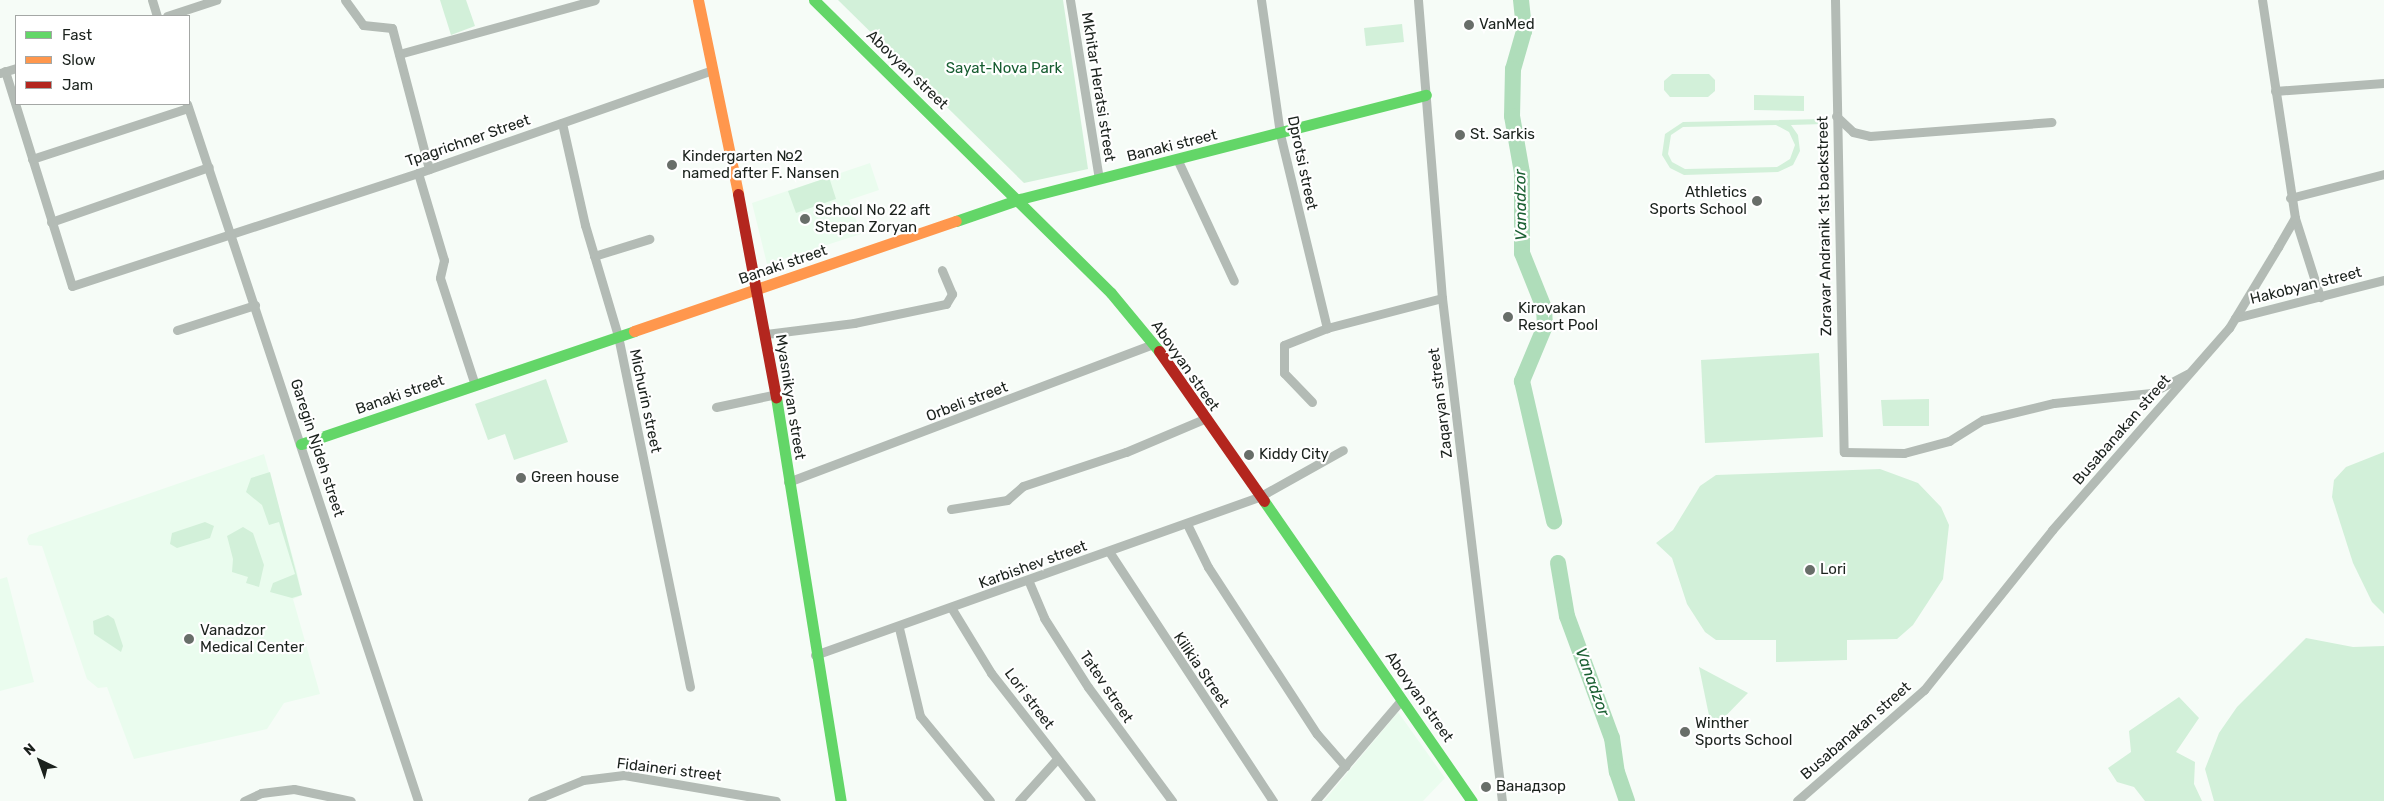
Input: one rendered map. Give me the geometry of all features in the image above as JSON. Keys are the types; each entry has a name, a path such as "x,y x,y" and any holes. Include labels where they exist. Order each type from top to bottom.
{"street":[{"path":"152,0 157,15"},
{"path":"170,15 216,0"},
{"path":"345,0 363,25 390,25 429,170"},
{"path":"399,54 595,0"},
{"name":"Myasnikyan street","path":"698,0 766,334 772,395 840,801"},
{"name":"Abovyan street","path":"814,0 1020,199 1111,293 1154,344 1204,419 1472,801"},
{"name":"Mkhitar Heratsi street","path":"1070,0 1099,179"},
{"name":"Dprotsi street","path":"1260,0 1280,134 1327,328"},
{"name":"Zaqaryan street","path":"1418,0 1442,298 1502,801"},
{"name":"Zoravar Andranik 1st backstreet","path":"1834,0 1844,452 1904,453 1948,441 1983,420 2054,403 2151,393 2190,373"},
{"path":"2262,0 2290,198 2320,297"},
{"path":"15,68 3,72 51,222 209,167"},
{"name":"Tpagrichner Street","path":"51,222 72,286 429,170 712,70"},
{"path":"2275,90 2384,83"},
{"name":"Banaki street","path":"301,444 1020,199 1178,161 1426,95"},
{"path":"32,159 188,106"},
{"name":"Garegin Njdeh street","path":"188,106 418,801"},
{"path":"1836,116 1853,132 1870,136 2051,122"},
{"name":"Michurin street","path":"562,123 594,256 618,336 690,687"},
{"path":"1178,161 1234,281"},
{"path":"418,173 444,260 440,278 475,385"},
{"path":"2290,198 2384,174"},
{"name":"Busabanakan street","path":"1796,801 1924,690 2052,530 2190,373 2235,318 2295,218"},
{"path":"594,256 649,239"},
{"path":"766,334 854,323 946,304 952,294 942,270"},
{"name":"Hakobyan street","path":"2235,318 2384,280"},
{"path":"1312,402 1284,373 1284,344 1327,328 1442,298"},
{"path":"177,330 255,305"},
{"name":"Orbeli street","path":"788,482 1154,344"},
{"path":"716,407 772,395"},
{"path":"951,509 1007,500 1023,486 1126,452 1204,419"},
{"name":"Karbishev street","path":"815,654 898,628 1029,582 1259,497 1343,450"},
{"path":"1187,524 1208,567 1318,734 1346,766"},
{"name":"Kilikia Street","path":"1110,553 1273,801"},
{"name":"Tatev street","path":"1029,582 1044,618 1088,687 1172,801"},
{"name":"Lori street","path":"952,609 991,673 1057,760 1091,801"},
{"path":"898,628 920,716 990,801"},
{"path":"1316,801 1402,699"},
{"path":"1018,801 1057,760"},
{"name":"Fidaineri street","path":"532,801 583,780 614,775 682,782 776,801"},
{"path":"244,801 261,793 294,789 351,801"},
{"path":"743,801 762,798"}],"shaded area":[{"name":"School No 22 aft Stepan Zoryan","path":"870,163 879,190 849,200 861,234 767,264 752,203"},
{"name":"Vanadzor Medical Center","path":"264,454 297,572 302,595 293,599 320,694 284,703 267,729 134,759 107,687 98,688 87,679 42,546 29,545 27,539 29,535"},
{"path":"7,577 34,682 0,691 0,579"},
{"path":"1398,712 1445,778 1423,801 1324,801"}],"green space":[{"path":"440,0 466,0 475,26 451,35"},
{"name":"Sayat-Nova Park","path":"838,0 1063,0 1088,169 1024,183"},
{"path":"1402,24 1404,42 1366,46 1364,28"},
{"path":"1672,74 1709,74 1715,80 1715,91 1708,97 1670,97 1664,90 1664,81"},
{"path":"1754,95 1804,96 1804,111 1754,110"},
{"path":"1824,119 1824,124 1791,125 1798,135 1800,151 1793,165 1778,172 1684,175 1670,168 1662,155 1665,134 1683,122","holes":["1776,125 1789,132 1795,145 1790,159 1777,167 1685,169 1672,162 1668,154 1671,135 1683,127"]},
{"path":"829,177 836,199 796,213 788,191"},
{"path":"1819,353 1823,437 1705,443 1701,360"},
{"path":"546,379 568,442 514,460 505,434 488,440 475,404"},
{"path":"1929,399 1929,426 1883,426 1881,400"},
{"path":"2384,452 2384,614 2372,602 2353,563 2332,497 2334,480 2346,467"},
{"name":"Lori","path":"1880,469 1918,483 1941,507 1949,525 1943,579 1913,625 1897,639 1847,640 1847,660 1776,662 1776,640 1716,640 1705,632 1687,604 1672,558 1656,543 1673,530 1700,486 1716,475"},
{"path":"270,472 302,595 292,598 270,592 273,583 295,574 279,522 269,525 262,505 246,492 251,478"},
{"path":"205,522 214,526 210,538 177,548 170,544 172,533"},
{"path":"243,527 253,533 264,565 259,587 246,583 248,577 232,572 233,559 227,536"},
{"path":"108,615 114,619 123,646 121,652 94,634 93,621"},
{"path":"2306,638 2353,647 2384,646 2384,801 2214,801 2205,769 2219,733 2237,707"},
{"path":"1699,667 1748,693 1712,730"},
{"path":"2179,697 2199,718 2176,752 2195,762 2194,784 2202,801 2145,801 2134,787 2117,782 2108,768 2131,752 2129,731"}],"waterway":[{"name":"Vanadzor","path":"1521,0 1524,31 1513,69 1512,116 1522,173 1522,253 1544,308 1545,326 1522,381 1554,521"},
{"name":"Vanadzor","path":"1558,563 1567,616 1612,738 1617,772 1627,801"}],"traffic: fast":[{"path":"814,0 1111,293 1159,351"},
{"path":"956,221 1020,199 1426,95"},
{"path":"301,444 634,331"},
{"path":"776,397 841,801"},
{"path":"1264,501 1472,801"}],"traffic: slow":[{"path":"698,0 738,194"},
{"path":"634,331 956,221"}],"traffic: jam":[{"path":"738,194 776,397"},
{"path":"1159,351 1264,501"}],"place":[{"name":"VanMed","path":"1469,25"},
{"name":"St. Sarkis","path":"1460,135"},
{"name":"Kindergarten №2 named after F. Nansen","path":"672,165"},
{"name":"Athletics Sports School","path":"1757,201"},
{"name":"School No 22 aft Stepan Zoryan","path":"805,219"},
{"name":"Kirovakan Resort Pool","path":"1508,317"},
{"name":"Kiddy City","path":"1249,455"},
{"name":"Green house","path":"521,478"},
{"name":"Lori","path":"1810,570"},
{"name":"Vanadzor Medical Center","path":"189,639"},
{"name":"Winther Sports School","path":"1685,732"},
{"name":"Ванадзор","path":"1486,787"}]}
